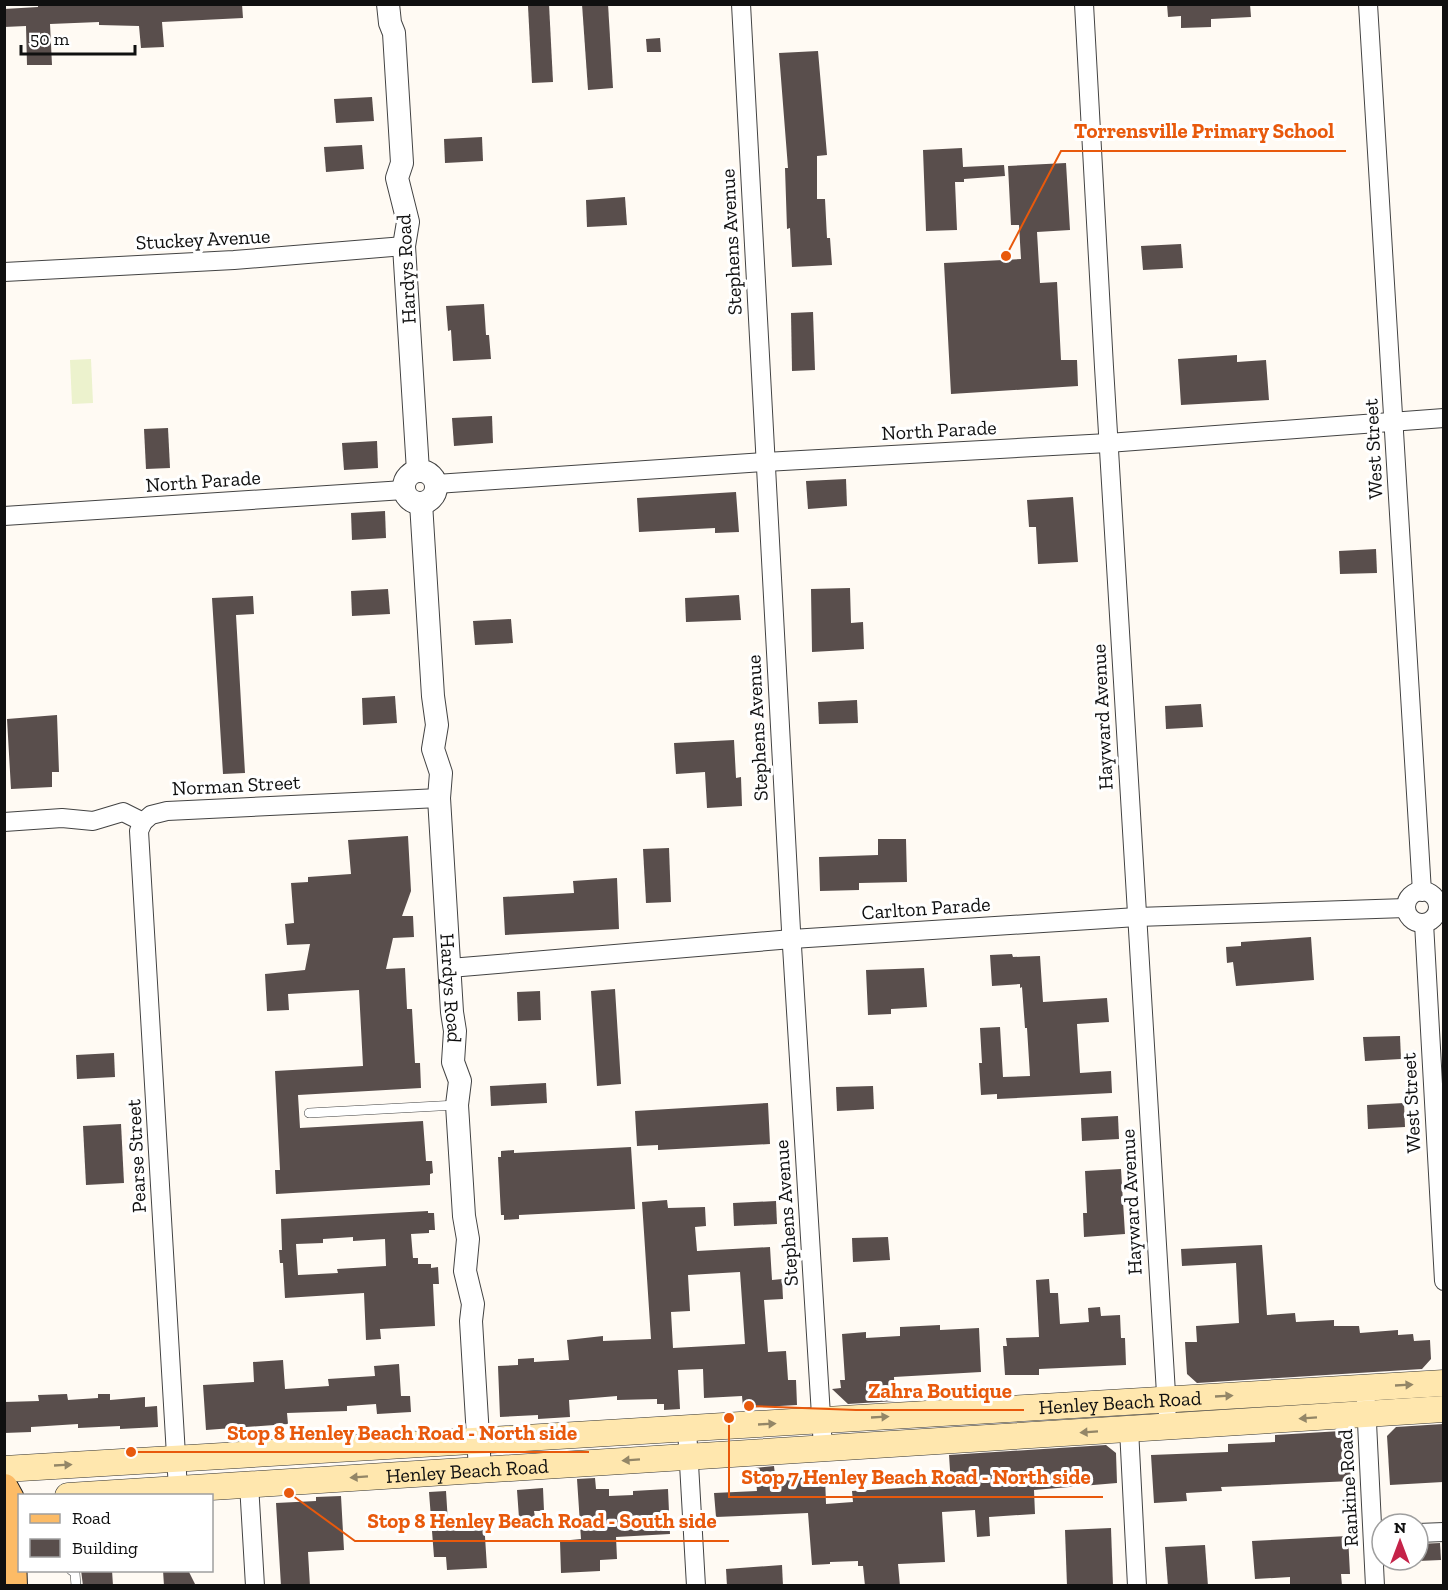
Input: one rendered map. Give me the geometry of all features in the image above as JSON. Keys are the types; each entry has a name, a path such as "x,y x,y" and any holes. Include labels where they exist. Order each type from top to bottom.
{"main road":[{"name":"Henley Beach Road","path":"4,1469 1443,1383"},
{"name":"Henley Beach Road","path":"99,1494 1443,1409"},
{"path":"10,1496 13,1586"},
{"path":"13,1586 18,1565"}],"street":[{"name":"Hardys Road","path":"388,4 390,23 394,33 402,163 397,178 408,222 404,246 427,477"},
{"name":"Hardys Road","path":"394,33 398,23 399,4"},
{"name":"Stephens Avenue","path":"741,4 792,939 823,1448"},
{"name":"Hayward Avenue","path":"1084,4 1108,443 1168,1427"},
{"name":"West Street","path":"1368,4 1422,892"},
{"name":"Stuckey Avenue","path":"4,272 234,260 404,246"},
{"name":"North Parade","path":"427,477 765,462 1108,443 1443,418"},
{"path":"413,496 405,481 410,474 427,477"},
{"name":"Hardys Road","path":"413,496 437,725 433,749 441,773 439,798 455,1030 453,1062 460,1081 457,1105 464,1216 468,1239 465,1271 473,1304 471,1321 480,1470"},
{"name":"North Parade","path":"4,516 413,496"},
{"name":"Norman Street","path":"143,822 151,815 167,811 439,798"},
{"path":"4,822 62,818 93,820 123,812 143,822"},
{"name":"Pearse Street","path":"143,822 139,831 178,1489"},
{"path":"1422,892 1432,895 1441,904 1435,917 1424,923 1415,922 1409,916 1406,908 1409,898 1422,892"},
{"name":"Carlton Parade","path":"450,968 792,939 1137,917 1406,908"},
{"name":"West Street","path":"1424,923 1443,1281"},
{"name":"Rankine Road","path":"1365,1388 1375,1512"},
{"path":"687,1429 696,1586"},
{"path":"1129,1429 1137,1586"},
{"path":"249,1484 255,1586"}],"lane":[{"path":"309,1113 457,1105"}],"green space":[{"path":"91,359 93,403 72,404 70,360"}],"building":[{"path":"38,4 242,4 243,18 162,22 164,47 141,48 139,26 99,25 99,22 50,24 52,65 27,65 26,26 4,27 4,9 38,7"},
{"path":"549,4 553,82 532,83 528,6"},
{"path":"582,4 608,4 613,88 588,90"},
{"path":"1167,4 1250,4 1251,17 1211,19 1211,27 1181,28 1181,16 1168,17"},
{"path":"660,38 661,52 647,52 646,39"},
{"path":"818,51 827,155 817,156 817,199 825,199 827,238 830,238 832,265 792,267 790,228 787,229 785,168 788,168 779,53"},
{"path":"372,97 374,121 336,123 334,99"},
{"path":"482,137 483,161 445,163 444,139"},
{"path":"362,145 364,169 326,172 324,147"},
{"path":"962,148 963,167 1004,165 1005,176 964,179 964,182 955,182 957,230 926,231 923,150"},
{"path":"1066,163 1070,230 1037,232 1040,283 1057,282 1061,360 1077,360 1078,386 951,394 944,263 1021,259 1019,225 1011,225 1008,166"},
{"path":"625,197 627,225 587,227 586,200"},
{"path":"1181,244 1183,268 1143,270 1141,246"},
{"path":"484,304 486,335 489,335 491,359 453,361 451,330 448,331 446,306"},
{"path":"813,312 815,370 792,371 791,313"},
{"path":"1237,355 1237,362 1266,360 1269,400 1181,405 1178,359"},
{"path":"492,416 493,443 454,446 452,418"},
{"path":"168,428 170,468 146,469 144,429"},
{"path":"377,441 378,468 344,470 342,443"},
{"path":"846,479 847,506 808,509 806,481"},
{"path":"736,492 739,532 715,533 715,528 639,532 637,498"},
{"path":"1073,497 1078,562 1038,564 1036,527 1029,527 1027,500"},
{"path":"385,511 386,538 352,540 351,513"},
{"path":"1376,549 1377,573 1340,574 1339,551"},
{"path":"850,588 851,623 863,622 864,649 812,652 811,589"},
{"path":"388,589 390,614 352,616 351,591"},
{"path":"739,595 741,620 686,622 685,598"},
{"path":"253,596 254,614 236,615 245,773 223,774 212,598"},
{"path":"511,619 513,643 475,645 473,621"},
{"path":"395,696 397,723 363,725 362,698"},
{"path":"857,700 858,723 819,724 818,702"},
{"path":"1201,704 1203,727 1166,729 1165,706"},
{"path":"57,715 59,772 52,772 52,787 11,789 7,719"},
{"path":"734,740 736,778 741,777 742,806 707,808 705,772 676,774 674,743"},
{"path":"408,836 411,891 402,916 413,916 414,937 393,938 386,969 405,968 407,1009 412,1009 415,1063 420,1063 421,1088 298,1095 300,1128 423,1121 426,1161 432,1161 433,1173 430,1174 430,1185 276,1194 275,1170 280,1170 275,1071 363,1066 359,990 288,994 289,1010 267,1011 265,974 305,970 310,944 287,945 285,924 294,923 291,883 308,882 308,877 351,874 348,840"},
{"path":"878,839 906,839 907,882 859,883 859,890 820,891 819,857 878,855"},
{"path":"669,848 671,902 646,903 643,849"},
{"path":"617,878 619,929 505,935 503,897 574,893 573,881"},
{"path":"1311,937 1314,980 1236,986 1233,962 1227,963 1226,947 1241,946 1241,942"},
{"path":"1012,954 1013,957 1040,956 1043,1002 1107,998 1109,1022 1077,1024 1080,1073 1111,1071 1112,1093 997,1099 997,1094 981,1095 980,1028 1000,1027 1003,1077 1030,1076 1022,987 1020,988 1020,984 992,986 990,955"},
{"path":"924,968 927,1007 891,1009 891,1014 868,1015 866,970"},
{"path":"615,989 621,1084 597,1086 591,991"},
{"path":"540,991 541,1020 518,1021 517,992"},
{"path":"1400,1036 1401,1059 1365,1061 1363,1037"},
{"path":"114,1053 115,1077 77,1079 76,1055"},
{"path":"546,1083 547,1103 491,1106 490,1086"},
{"path":"873,1086 874,1109 837,1111 836,1087"},
{"path":"768,1103 770,1144 658,1150 658,1145 637,1146 635,1111"},
{"path":"1404,1103 1405,1127 1368,1129 1367,1105"},
{"path":"1118,1116 1119,1139 1082,1141 1081,1118"},
{"path":"121,1124 124,1183 86,1185 83,1126"},
{"path":"631,1147 635,1209 519,1215 519,1219 504,1220 504,1215 501,1215 498,1157 501,1157 501,1151 514,1150 514,1153"},
{"path":"1121,1169 1125,1234 1084,1237 1083,1213 1087,1213 1085,1171"},
{"path":"667,1200 668,1208 705,1207 706,1226 695,1227 697,1251 770,1247 772,1280 782,1279 783,1299 764,1300 768,1352 786,1351 788,1380 796,1380 797,1405 743,1408 742,1396 704,1398 703,1369 678,1370 680,1409 664,1410 664,1404 657,1404 657,1399 617,1400 617,1396 569,1400 570,1417 538,1419 538,1415 500,1417 498,1366 518,1365 518,1359 534,1358 534,1362 569,1360 567,1340 603,1336 603,1341 651,1339 642,1202","holes":["740,1272 745,1344 673,1348 671,1312 690,1311 688,1275"]},
{"path":"776,1201 777,1224 734,1226 733,1203"},
{"path":"428,1211 428,1213 434,1213 435,1230 429,1230 429,1233 411,1234 413,1258 418,1258 418,1264 431,1264 431,1268 438,1267 439,1284 433,1284 435,1326 380,1329 381,1339 366,1340 364,1293 285,1298 283,1263 280,1263 279,1250 282,1250 281,1219","holes":["353,1237 353,1241 385,1239 386,1266 337,1269 338,1273 298,1275 296,1244 323,1243 323,1239"]},
{"path":"888,1237 890,1260 853,1262 852,1238"},
{"path":"1262,1245 1267,1315 1295,1313 1296,1322 1334,1320 1334,1326 1359,1326 1360,1333 1398,1330 1398,1335 1413,1334 1414,1341 1430,1340 1431,1359 1422,1369 1197,1383 1187,1374 1185,1342 1197,1342 1196,1326 1239,1323 1236,1263 1182,1266 1181,1249"},
{"path":"1049,1279 1050,1293 1058,1293 1060,1324 1089,1322 1088,1308 1100,1307 1101,1316 1120,1315 1121,1338 1125,1338 1126,1365 1039,1369 1039,1375 1005,1375 1003,1346 1007,1346 1006,1338 1039,1337 1036,1280"},
{"path":"940,1325 940,1330 979,1328 981,1372 894,1377 895,1401 848,1404 832,1389 841,1388 840,1380 845,1380 842,1334 866,1332 866,1338 900,1336 900,1327"},
{"path":"283,1360 285,1389 329,1386 328,1379 375,1376 374,1366 399,1364 401,1396 410,1396 411,1412 377,1414 376,1404 347,1406 347,1411 287,1413 288,1424 206,1430 203,1385 254,1382 253,1362"},
{"path":"67,1394 68,1400 98,1398 98,1394 110,1394 110,1400 145,1397 145,1407 157,1406 158,1427 78,1428 78,1424 31,1427 31,1432 4,1433 4,1402 39,1401 38,1395"},
{"path":"1443,1424 1443,1482 1390,1485 1387,1436 1396,1427"},
{"path":"1341,1431 1349,1438 1351,1481 1221,1487 1222,1491 1186,1493 1187,1501 1154,1503 1151,1455 1228,1452 1228,1444 1275,1442 1275,1435"},
{"path":"1106,1445 1116,1453 1117,1483 1034,1490 1035,1514 989,1517 990,1536 977,1537 975,1510 942,1512 945,1562 898,1564 900,1586 865,1586 863,1566 858,1566 858,1561 812,1565 808,1513 716,1517 714,1493 757,1491 755,1468 774,1466 775,1475 795,1474 795,1478 825,1476 826,1504 853,1502 852,1491 951,1485 949,1455"},
{"path":"595,1478 596,1489 609,1489 609,1496 633,1495 633,1491 668,1489 670,1534 616,1537 617,1559 600,1560 600,1571 561,1573 560,1541 581,1539 577,1479"},
{"path":"543,1488 544,1511 534,1511 535,1517 519,1518 517,1490"},
{"path":"446,1491 448,1523 484,1521 487,1568 447,1570 446,1557 434,1557 429,1492"},
{"path":"341,1496 344,1550 308,1552 310,1586 281,1586 276,1503 316,1501 316,1497"},
{"path":"1111,1528 1113,1586 1067,1586 1065,1530"},
{"path":"1348,1536 1350,1574 1341,1574 1342,1586 1290,1586 1290,1577 1255,1579 1252,1541"},
{"path":"1430,1543 1440,1543 1441,1560 1430,1560"},
{"path":"1205,1545 1208,1586 1168,1586 1165,1547"},
{"path":"782,1565 783,1586 727,1586 726,1569"},
{"path":"81,1572 112,1572 113,1586 83,1586"},
{"path":"163,1572 189,1572 196,1586 164,1586"}],"place":[{"name":"Torrensville Primary School","path":"1006,256"},
{"name":"Zahra Boutique","path":"749,1406"},
{"name":"Stop 7 Henley Beach Road - North side","path":"729,1418"},
{"name":"Stop 8 Henley Beach Road - North side","path":"131,1452"},
{"name":"Stop 8 Henley Beach Road - South side","path":"289,1493"}]}
